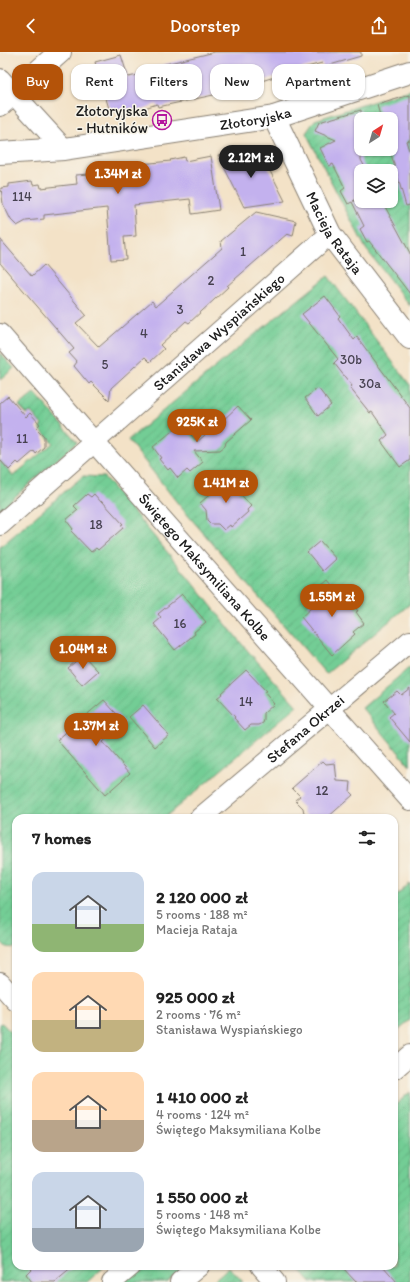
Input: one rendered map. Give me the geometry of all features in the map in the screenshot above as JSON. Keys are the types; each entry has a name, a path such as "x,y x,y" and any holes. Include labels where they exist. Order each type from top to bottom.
{"street":[{"path":"60,52 4,93 64,149"},
{"name":"Złotoryjska","path":"0,153 64,149 274,117 410,72"},
{"name":"Macieja Rataja","path":"274,117 330,234 410,338"},
{"name":"Stanisława Wyspiańskiego","path":"0,525 330,234"},
{"name":"Świętego Maksymiliana Kolbe","path":"0,334 410,800"},
{"name":"Stefana Okrzei","path":"205,814 410,641"},
{"path":"5,983 12,994"},
{"path":"398,1066 410,1055"},
{"path":"112,1282 126,1270"},
{"path":"180,1282 194,1270"},
{"path":"264,1270 275,1282"}],"green space":[{"path":"410,90 410,306 366,249 306,133 315,120"},
{"path":"328,276 410,385 410,604 326,674 179,505 128,440 254,335"},
{"path":"0,353 14,368 0,380"},
{"path":"35,393 77,442 0,510 0,460 13,476 53,443 39,428 42,425 31,412 27,414 19,406"},
{"path":"83,476 104,477 190,579 241,643 297,706 169,814 12,814 12,948 6,947 0,941 0,547"},
{"path":"410,667 410,766 362,708"},
{"path":"410,883 410,1020 398,1030 398,894"},
{"path":"0,1023 3,1024 12,1034 12,1270 100,1270 87,1282 0,1282"},
{"path":"410,1092 410,1282 311,1282 300,1270 398,1270 398,1102"},
{"path":"136,1270 181,1270 167,1282 122,1282"},
{"path":"226,1270 232,1270 243,1282 212,1282"}],"building":[{"path":"215,52 361,52 361,56 333,64 272,64 272,78 264,80 264,64 210,64 210,96 202,97 202,64 165,64"},
{"path":"121,55 124,64 96,64 95,62"},
{"path":"127,74 128,77 135,76 135,100 190,100 158,107 157,104 120,116 119,109 110,112 106,100 127,100"},
{"path":"410,95 410,140 406,141 410,153 410,205 406,206 398,178 398,164 394,164 392,156 398,156 398,112 379,112 377,105"},
{"path":"354,112 354,156 361,156 363,164 354,164 354,206 352,202 348,204 341,191 345,188 333,164 329,166 320,148 336,140 315,131 319,122"},
{"path":"247,150 264,159 285,201 244,207 218,155"},
{"path":"211,156 219,210 192,214 190,199 134,205 136,236 124,237 126,259 111,260 107,208 44,215 44,219 26,221 17,226 11,220 3,204 1,188 9,187 9,184 32,181 33,185 40,184 41,188 77,184 76,175 89,174 88,170 103,168 104,173 130,169 130,165 171,161 170,160 184,157 185,161"},
{"path":"355,208 386,208 410,253 410,294 369,241 367,242 360,229 364,226"},
{"path":"256,212 296,221 293,236 287,234 227,286 228,287 189,323 186,321 160,345 164,349 150,362 145,357 111,388 109,400 91,382 89,384 74,366 77,362 69,353 74,349 0,263 0,239 32,276 44,265 86,315 76,323 99,347 152,301 156,306 222,248 221,241"},
{"path":"325,296 340,316 338,318 354,340 357,337 410,408 410,460 400,467 381,441 388,435 372,412 370,413 350,388 352,386 334,363 338,359 302,314"},
{"path":"318,388 331,405 318,416 305,398"},
{"path":"8,396 26,417 30,413 40,424 36,428 44,436 44,447 36,454 34,451 19,464 17,462 9,470 0,460 0,403"},
{"path":"238,406 251,420 226,442 225,446 220,450 194,451 203,462 190,473 187,470 178,478 170,468 168,470 159,459 161,458 153,447 177,427 178,428 182,424 197,442"},
{"path":"232,473 243,487 238,491 251,506 247,510 248,512 231,527 230,525 224,530 218,524 211,524 207,520 206,510 200,503"},
{"path":"87,494 91,497 94,494 123,524 121,525 123,528 98,550 96,548 91,552 71,531 73,529 66,520 78,510 74,506"},
{"path":"320,541 336,559 323,571 307,552"},
{"path":"328,580 342,597 345,594 358,611 356,612 364,623 353,632 355,634 332,655 301,617 311,608 308,605 319,595 315,591"},
{"path":"182,594 206,622 194,632 195,634 175,650 154,624 161,618 158,614"},
{"path":"83,655 98,671 82,685 68,668"},
{"path":"246,670 266,691 264,692 274,704 264,713 263,723 259,725 251,725 245,730 217,698"},
{"path":"410,688 410,742 389,717 394,713 384,701 397,691 401,695"},
{"path":"104,700 125,723 103,742 130,773 105,795 57,740"},
{"path":"143,705 169,735 155,747 129,717"},
{"path":"323,761 326,764 335,763 337,781 351,782 350,792 353,795 332,814 306,814 303,808 295,800 300,796 292,788"},
{"path":"30,1270 69,1270 55,1282 32,1282 26,1274"},
{"path":"345,1270 386,1270 397,1282 356,1282"}],"place":[{"name":"Złotoryjska - Hutników","path":"162,120"}]}
